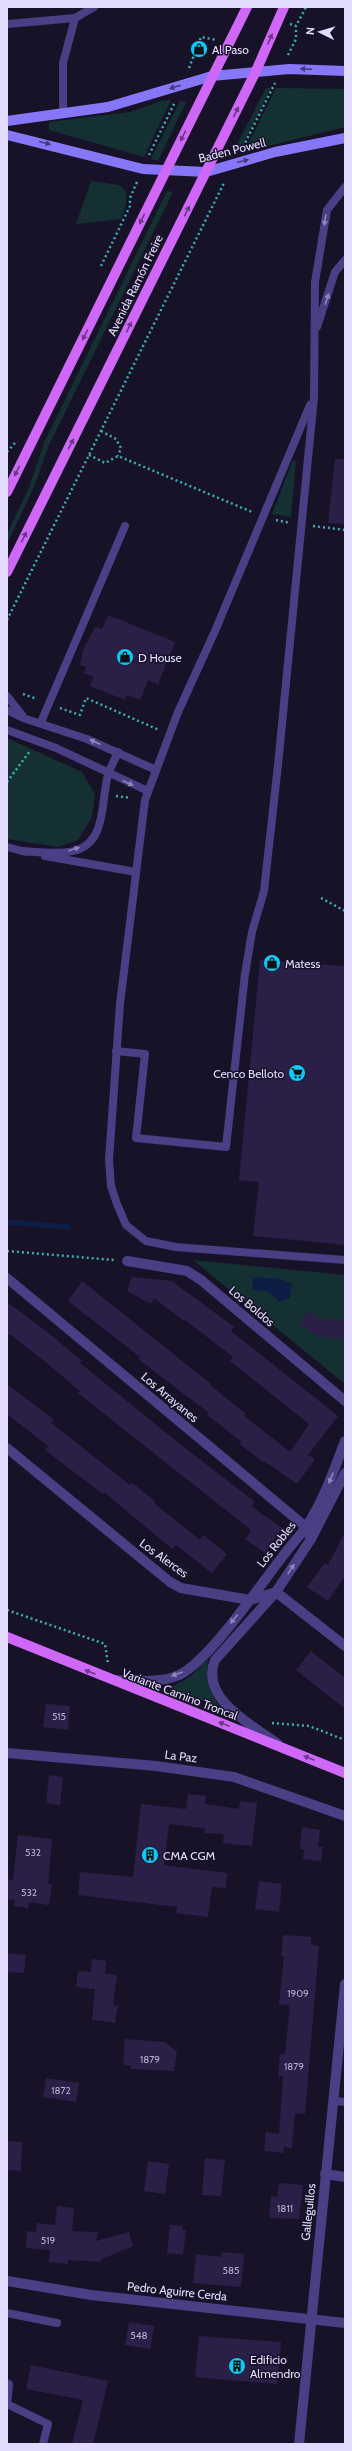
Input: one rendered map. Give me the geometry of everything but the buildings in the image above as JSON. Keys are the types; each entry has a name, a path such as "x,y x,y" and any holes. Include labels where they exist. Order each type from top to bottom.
{"main road":[{"name":"Avenida Ramón Freire","path":"7,492 246,7"},
{"name":"Avenida Ramón Freire","path":"7,572 256,71 284,7"},
{"path":"7,121 108,107 212,76 282,69 344,70"},
{"name":"Baden Powell","path":"7,135 143,169 206,172 235,163 345,138"},
{"name":"Variante Camino Troncal","path":"7,1637 110,1680 283,1747 345,1773"}],"street":[{"name":"Los Boldos","path":"127,1261 187,1271 192,1274 345,1401"},
{"name":"Los Arrayanes","path":"7,1278 306,1527 311,1539"},
{"name":"Los Robles","path":"110,1680 142,1681 178,1676 189,1669 250,1600 306,1527 330,1479 345,1442"},
{"name":"Los Alerces","path":"7,1448 170,1582 181,1588 250,1600 276,1592"},
{"name":"Los Robles","path":"215,1660 276,1592 311,1539 345,1473"},
{"path":"276,1592 345,1646"},
{"path":"207,1650 215,1660 212,1674 215,1691 228,1706 283,1747"},
{"name":"La Paz","path":"7,1753 156,1766 234,1777 345,1816"},
{"name":"Galleguillos","path":"299,2444 332,2101 345,1984"},
{"path":"325,2174 345,2176"},
{"name":"Pedro Aguirre Cerda","path":"7,2281 91,2295 345,2322"}],"lane":[{"path":"8,24 75,18 94,7"},
{"path":"63,114 63,63 75,18"},
{"path":"116,1050 145,1054 136,1138 226,1147 245,974 252,932 264,891 314,397 315,282 327,210 345,187"},
{"path":"314,336 335,272 345,260"},
{"path":"314,397 168,739 145,800 116,1050 109,1160 111,1186 126,1225 146,1241 176,1246 345,1260"},
{"path":"42,722 125,526"},
{"path":"7,696 23,718"},
{"path":"7,710 23,718 42,722 118,752 156,770"},
{"path":"7,730 38,741 148,791"},
{"path":"22,851 60,853 78,850 92,840 100,826 104,792 108,774 118,752"},
{"path":"7,847 136,872"},
{"path":"332,2101 345,2102"},
{"path":"7,2313 57,2323"},
{"path":"7,2383 9,2384 7,2404 48,2424 43,2444"}],"path":[{"path":"7,620 282,69 296,38 296,26"},
{"path":"99,271 130,206 130,198 182,85"},
{"path":"89,455 105,463 118,456 121,448 116,439 101,431"},
{"path":"7,452 16,441"},
{"path":"118,456 263,516 301,524 345,530"},
{"path":"18,691 80,715 86,698 156,727 168,739"},
{"path":"7,782 38,741"},
{"path":"104,792 118,797 145,800"},
{"path":"321,898 345,911"},
{"path":"7,1251 127,1261"},
{"path":"7,1610 105,1644 110,1680"},
{"path":"270,1723 309,1726 345,1740"}],"green space":[{"path":"266,88 271,88 238,154 234,150"},
{"path":"276,88 345,89 345,127 244,152"},
{"path":"171,100 144,157 49,130 49,122 130,112 162,101"},
{"path":"180,101 186,102 158,161 151,159"},
{"path":"91,181 119,185 126,192 126,204 121,219 76,224"},
{"path":"167,191 173,192 49,445 34,487 7,544 7,534 30,485 44,443"},
{"path":"293,460 296,461 291,517 272,514"},
{"path":"7,738 82,772 95,794 92,817 78,840 58,847 7,839"},
{"path":"193,1260 345,1275 345,1384"},
{"path":"208,1659 207,1674 209,1685 213,1696 221,1708 170,1688 191,1676"}],"water":[{"path":"253,1277 280,1279 292,1284 290,1298 279,1301 266,1291 252,1290"}],"waterway":[{"path":"7,1222 68,1227"}],"place":[{"name":"Al Paso","path":"199,49"},
{"name":"D House","path":"125,657"},
{"name":"Matess","path":"272,963"},
{"name":"Cenco Belloto","path":"297,1073"},
{"name":"CMA CGM","path":"150,1855"},
{"name":"Edificio Almendro","path":"237,2366"}]}
